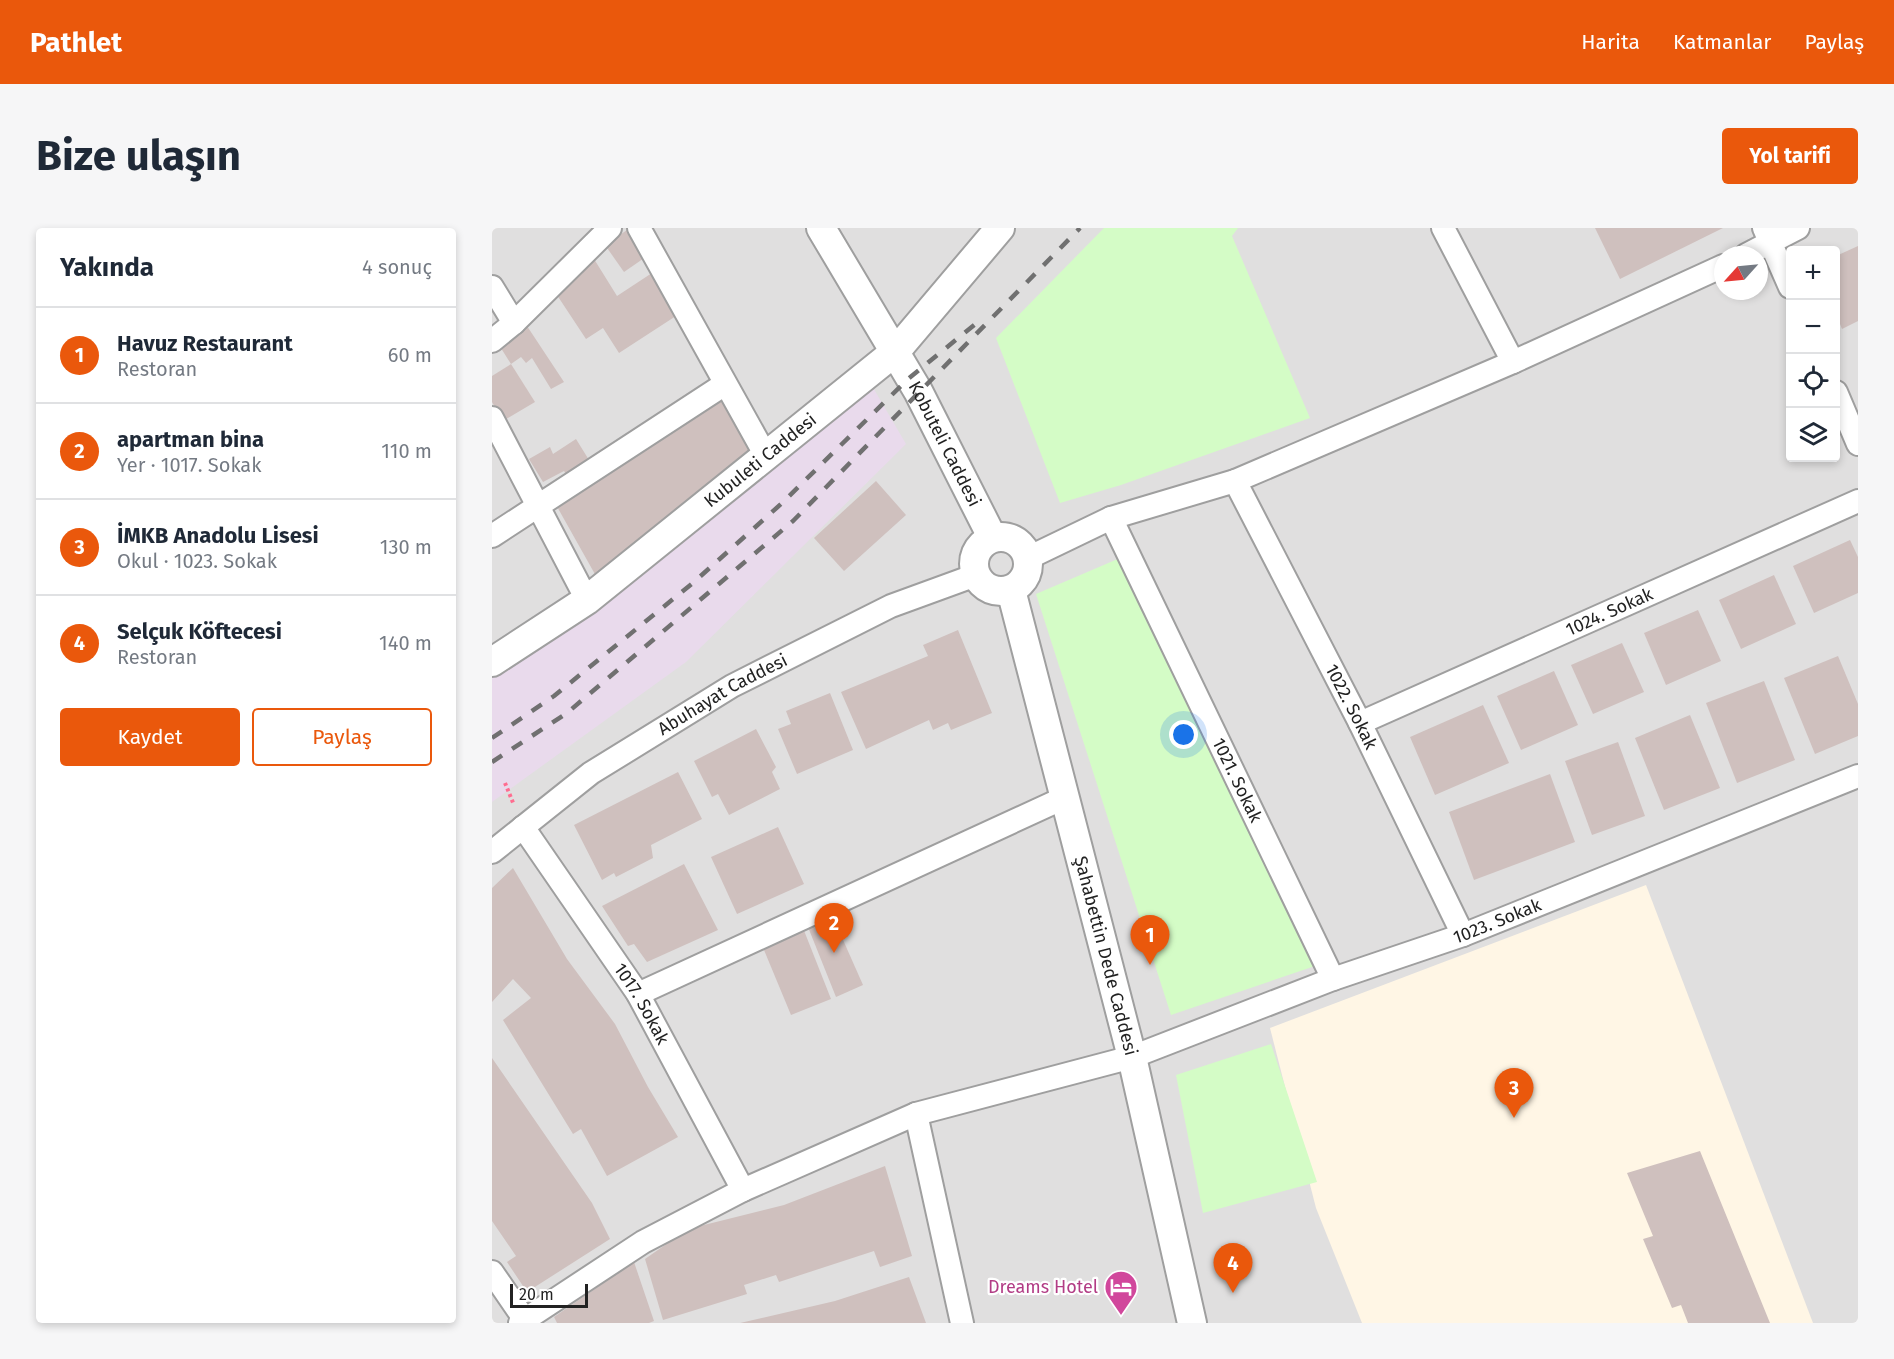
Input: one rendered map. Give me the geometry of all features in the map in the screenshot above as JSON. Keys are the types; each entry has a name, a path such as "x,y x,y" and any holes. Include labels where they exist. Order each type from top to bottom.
{"street":[{"path":"492,341 514,323 610,228"},
{"path":"639,228 766,456"},
{"name":"Kobuteli Caddesi","path":"821,228 896,351 992,537"},
{"name":"Kubuleti Caddesi","path":"492,662 586,600 896,351 1000,228"},
{"path":"1443,228 1513,362"},
{"path":"1756,246 1768,236 1798,228"},
{"path":"1768,236 1786,276"},
{"path":"1028,558 1111,518 1235,481 1513,362 1714,270"},
{"path":"492,287 514,323"},
{"path":"492,536 725,384"},
{"path":"1840,401 1858,444"},
{"path":"492,418 586,600"},
{"name":"1022. Sokak","path":"1235,481 1360,723 1462,935"},
{"name":"1024. Sokak","path":"1360,723 1858,501"},
{"name":"1021. Sokak","path":"1111,518 1333,979"},
{"path":"992,537 1012,540 1019,544 1028,558 1027,574 1023,581 1011,590 987,588 976,575 974,560 977,552 992,537"},
{"name":"Abuhayat Caddesi","path":"492,852 591,773 732,686 891,606 976,575"},
{"name":"Şahabettin Dede Caddesi","path":"1011,590 1132,1057 1192,1323"},
{"name":"1023. Sokak","path":"524,1322 643,1242 742,1190 915,1114 1132,1057 1333,979 1462,935 1858,776"},
{"path":"638,994 1066,797"},
{"name":"1017. Sokak","path":"523,828 638,994 742,1190"},
{"path":"915,1114 962,1323"},
{"path":"492,1272 524,1322"}],"shaded area":[{"path":"492,228 1858,228 1858,1323 492,1323"},
{"path":"868,379 906,444 686,662 492,802 492,673 624,589"},
{"path":"1646,885 1813,1323 1362,1323 1316,1208 1270,1028"}],"green space":[{"path":"1104,228 1238,228 1232,236 1310,418 1121,485 1060,503 996,338"},
{"path":"1120,558 1318,965 1171,1015 1036,594"},
{"path":"1271,1044 1317,1182 1203,1213 1176,1075"}],"building":[{"path":"630,228 650,254 624,272 605,245"},
{"path":"1595,228 1723,228 1620,279"},
{"path":"1858,246 1858,321 1842,329 1840,324 1840,254"},
{"path":"594,259 617,296 652,273 679,314 619,353 603,328 586,339 551,286"},
{"path":"527,326 564,382 551,389 532,358 526,363 521,357 511,364 499,345"},
{"path":"511,364 535,402 503,421 492,402 492,376"},
{"path":"724,393 756,449 701,497 697,493 596,576 555,503"},
{"path":"576,439 589,460 566,474 564,471 543,482 529,459 550,447 553,454"},
{"path":"876,481 906,515 844,571 814,538"},
{"path":"1850,540 1858,557 1858,593 1814,613 1793,566"},
{"path":"1774,575 1796,624 1741,649 1719,600"},
{"path":"1698,610 1721,661 1666,685 1644,633"},
{"path":"958,630 992,713 951,730 948,723 933,730 929,720 866,749 841,692 928,656 923,645"},
{"path":"1622,643 1644,692 1593,714 1571,665"},
{"path":"1838,656 1858,704 1858,736 1815,754 1784,678"},
{"path":"1554,671 1578,725 1521,750 1497,696"},
{"path":"1764,681 1795,760 1737,783 1706,703"},
{"path":"830,693 853,750 797,774 778,729 791,724 786,711"},
{"path":"1483,705 1509,763 1435,795 1410,737"},
{"path":"1690,715 1720,788 1664,810 1635,738"},
{"path":"756,729 776,767 772,772 780,789 729,815 718,794 712,797 694,761"},
{"path":"1618,742 1645,816 1592,835 1565,761"},
{"path":"678,772 702,819 651,845 653,858 616,877 614,873 602,880 574,825"},
{"path":"1550,774 1575,842 1474,880 1449,812"},
{"path":"778,827 804,884 737,914 711,857"},
{"path":"684,864 718,930 647,962 634,944 628,946 602,906"},
{"path":"513,868 567,959 615,1024 648,1087 678,1137 607,1176 581,1129 573,1134 503,1020 531,998 513,979 492,1002 492,888"},
{"path":"832,915 863,985 836,997 808,927"},
{"path":"803,928 831,999 791,1015 764,950"},
{"path":"492,1058 592,1203 610,1239 527,1292 507,1262 516,1256 492,1221"},
{"path":"1700,1151 1770,1323 1688,1323 1681,1305 1672,1308 1643,1239 1653,1236 1627,1173"},
{"path":"885,1166 912,1256 880,1267 874,1251 779,1282 776,1275 744,1285 747,1294 663,1320 645,1259 688,1229 784,1205"},
{"path":"634,1262 654,1321 649,1323 557,1323 554,1317"},
{"path":"909,1277 926,1323 740,1323 835,1301"}],"railway":[{"path":"492,762 567,713 793,521 1080,228"},
{"path":"492,738 554,696 694,582 781,504 908,379 979,321"}],"place":[{"name":"apartman bina","path":"834,953"},
{"name":"Havuz Restaurant","path":"1150,965"},
{"name":"İMKB Anadolu Lisesi","path":"1514,1118"},
{"name":"Selçuk Köftecesi","path":"1233,1293"},
{"name":"Dreams Hotel","path":"1121,1316"}]}
